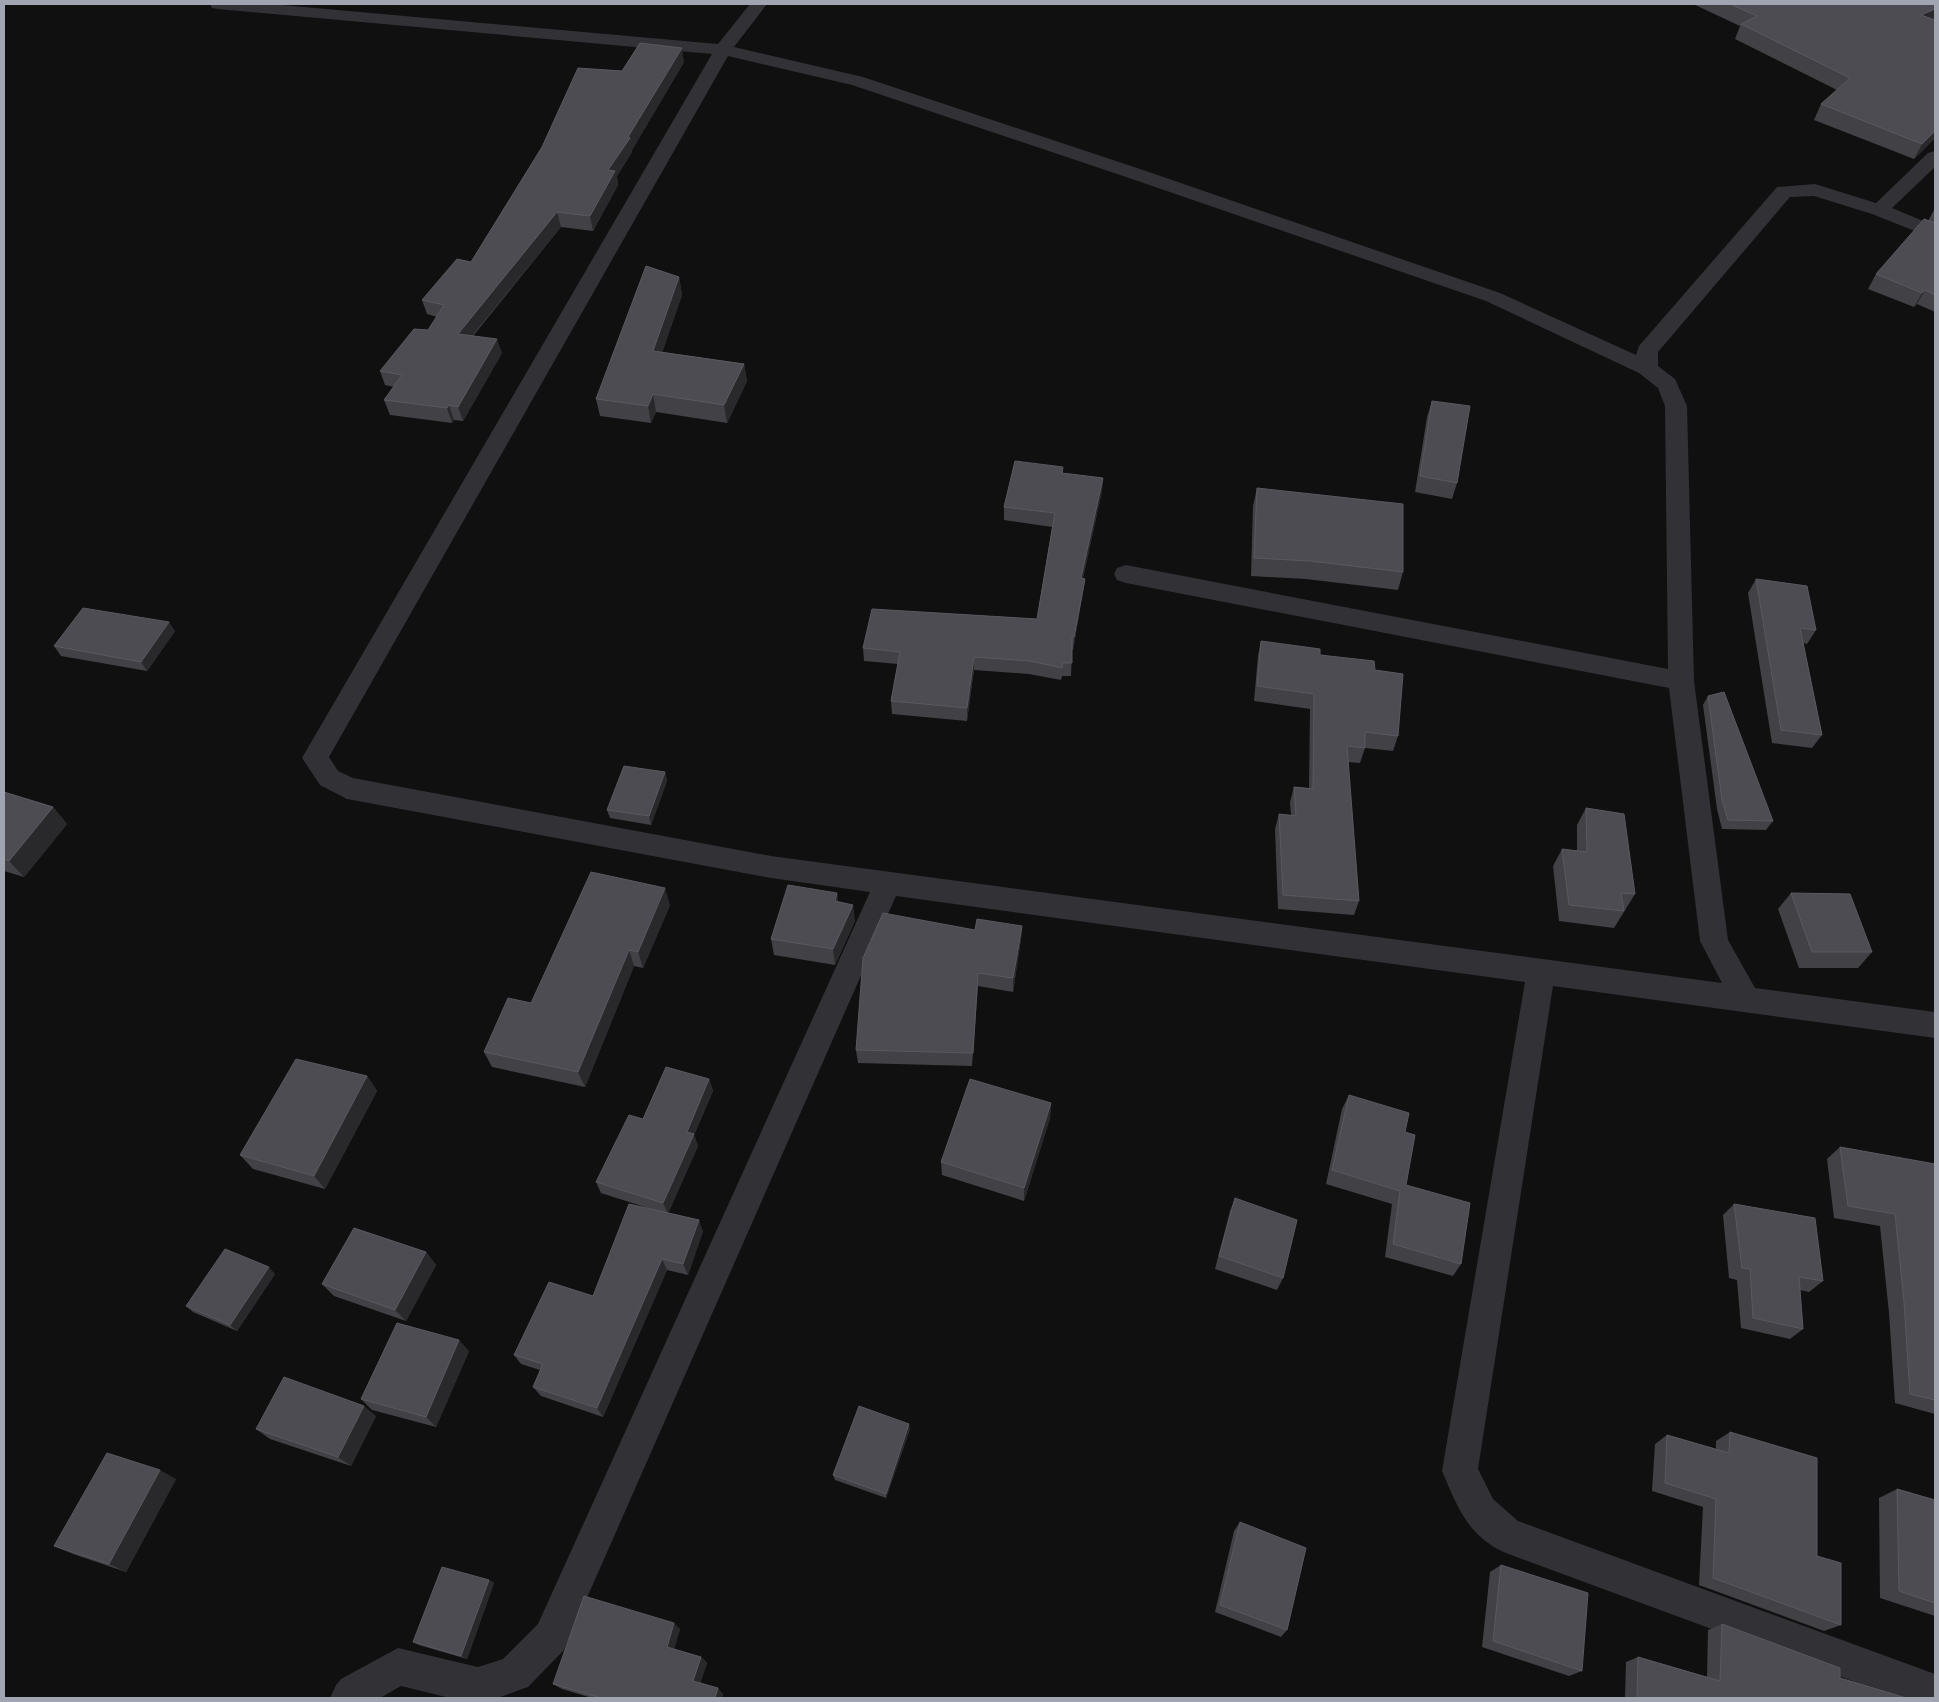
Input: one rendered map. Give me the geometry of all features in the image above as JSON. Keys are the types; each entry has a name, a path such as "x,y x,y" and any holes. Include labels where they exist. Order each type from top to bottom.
{"street":[{"path":"218,4 723,50 857,81 1166,184 1493,297 1647,368 1667,384 1676,406 1681,681 1714,941 1745,998"},
{"path":"759,4 723,50 315,758 328,778 347,788 771,866 1935,1025"},
{"path":"1879,210 1935,157"},
{"path":"1647,368 1648,351 1784,191 1815,190 1879,210 1935,233"},
{"path":"1126,574 1681,681"},
{"path":"349,1698 354,1692 398,1667 478,1686 515,1674 551,1637 888,883"},
{"path":"1541,971 1460,1471 1480,1512 1506,1535 1935,1693"}],"building":[{"path":"1730,4 1935,4 1935,9 1921,15 1935,20 1935,131 1922,144 1821,104 1850,78 1741,24 1757,16"},
{"path":"640,43 682,48 628,137 630,138 608,170 615,171 590,216 557,212 458,334 497,339 458,407 449,405 447,408 384,400 402,375 380,371 414,329 428,330 444,305 422,300 457,259 471,262 542,147 578,68 622,71"},
{"path":"1924,219 1935,223 1935,295 1925,290 1922,293 1876,274"},
{"path":"646,266 679,277 653,351 744,364 724,405 653,394 648,406 596,399"},
{"path":"1432,401 1470,406 1457,483 1420,476"},
{"path":"1015,461 1063,467 1062,473 1103,478 1081,578 1085,579 1074,637 1072,637 1072,663 1063,663 1062,668 1030,661 974,657 967,708 891,701 900,652 863,648 872,609 1037,619 1055,513 1004,507"},
{"path":"1257,488 1403,504 1403,572 1310,561 1254,558"},
{"path":"1756,579 1807,586 1816,630 1800,628 1822,735 1781,730"},
{"path":"83,608 169,622 141,662 54,646"},
{"path":"1261,641 1320,649 1320,655 1374,661 1375,670 1403,674 1398,736 1365,732 1365,748 1347,746 1359,901 1283,895 1279,814 1296,816 1294,787 1313,789 1314,694 1257,686"},
{"path":"1724,692 1773,821 1728,820 1722,800 1708,696"},
{"path":"624,766 665,772 649,816 607,810"},
{"path":"4,792 53,807 9,861 4,859"},
{"path":"1586,808 1624,814 1635,894 1621,893 1624,911 1569,905 1562,849 1587,852"},
{"path":"591,872 665,888 638,952 629,950 578,1072 484,1052 508,998 531,1003"},
{"path":"788,885 837,893 835,901 853,905 833,949 771,939"},
{"path":"1791,893 1850,894 1872,952 1812,952"},
{"path":"883,913 975,930 977,919 1022,926 1013,978 978,973 973,1053 856,1050 863,958"},
{"path":"296,1059 367,1076 314,1176 240,1155"},
{"path":"666,1067 709,1079 687,1132 694,1134 663,1203 596,1182 629,1115 643,1119"},
{"path":"970,1079 1051,1103 1024,1188 941,1162"},
{"path":"1349,1095 1409,1113 1405,1132 1415,1135 1406,1185 1470,1203 1461,1264 1393,1244 1400,1191 1332,1170"},
{"path":"1840,1147 1935,1164 1935,1400 1910,1394 1904,1302 1895,1214 1848,1206"},
{"path":"1235,1198 1297,1220 1283,1278 1219,1256"},
{"path":"629,1204 699,1220 683,1264 662,1259 597,1408 533,1387 543,1364 514,1355 549,1282 593,1296"},
{"path":"1734,1204 1815,1218 1823,1281 1799,1277 1803,1329 1753,1318 1750,1269 1742,1268"},
{"path":"354,1228 426,1252 395,1310 322,1284"},
{"path":"225,1249 269,1267 230,1325 186,1306"},
{"path":"397,1323 459,1340 426,1417 361,1399"},
{"path":"284,1377 364,1406 338,1457 256,1429"},
{"path":"859,1406 909,1424 886,1494 833,1475"},
{"path":"1730,1432 1817,1458 1817,1556 1841,1563 1841,1625 1713,1578 1716,1499 1665,1483 1667,1435 1729,1453"},
{"path":"107,1453 160,1470 109,1564 54,1546"},
{"path":"1897,1489 1935,1500 1935,1603 1899,1591"},
{"path":"1240,1522 1306,1548 1287,1630 1220,1605"},
{"path":"1501,1565 1588,1593 1582,1671 1493,1641"},
{"path":"442,1567 489,1580 461,1656 413,1642"},
{"path":"584,1596 674,1623 667,1647 701,1657 693,1681 718,1688 715,1698 601,1698 553,1684"},
{"path":"1722,1624 1840,1668 1840,1678 1906,1698 1637,1698 1638,1657 1720,1681"}]}
